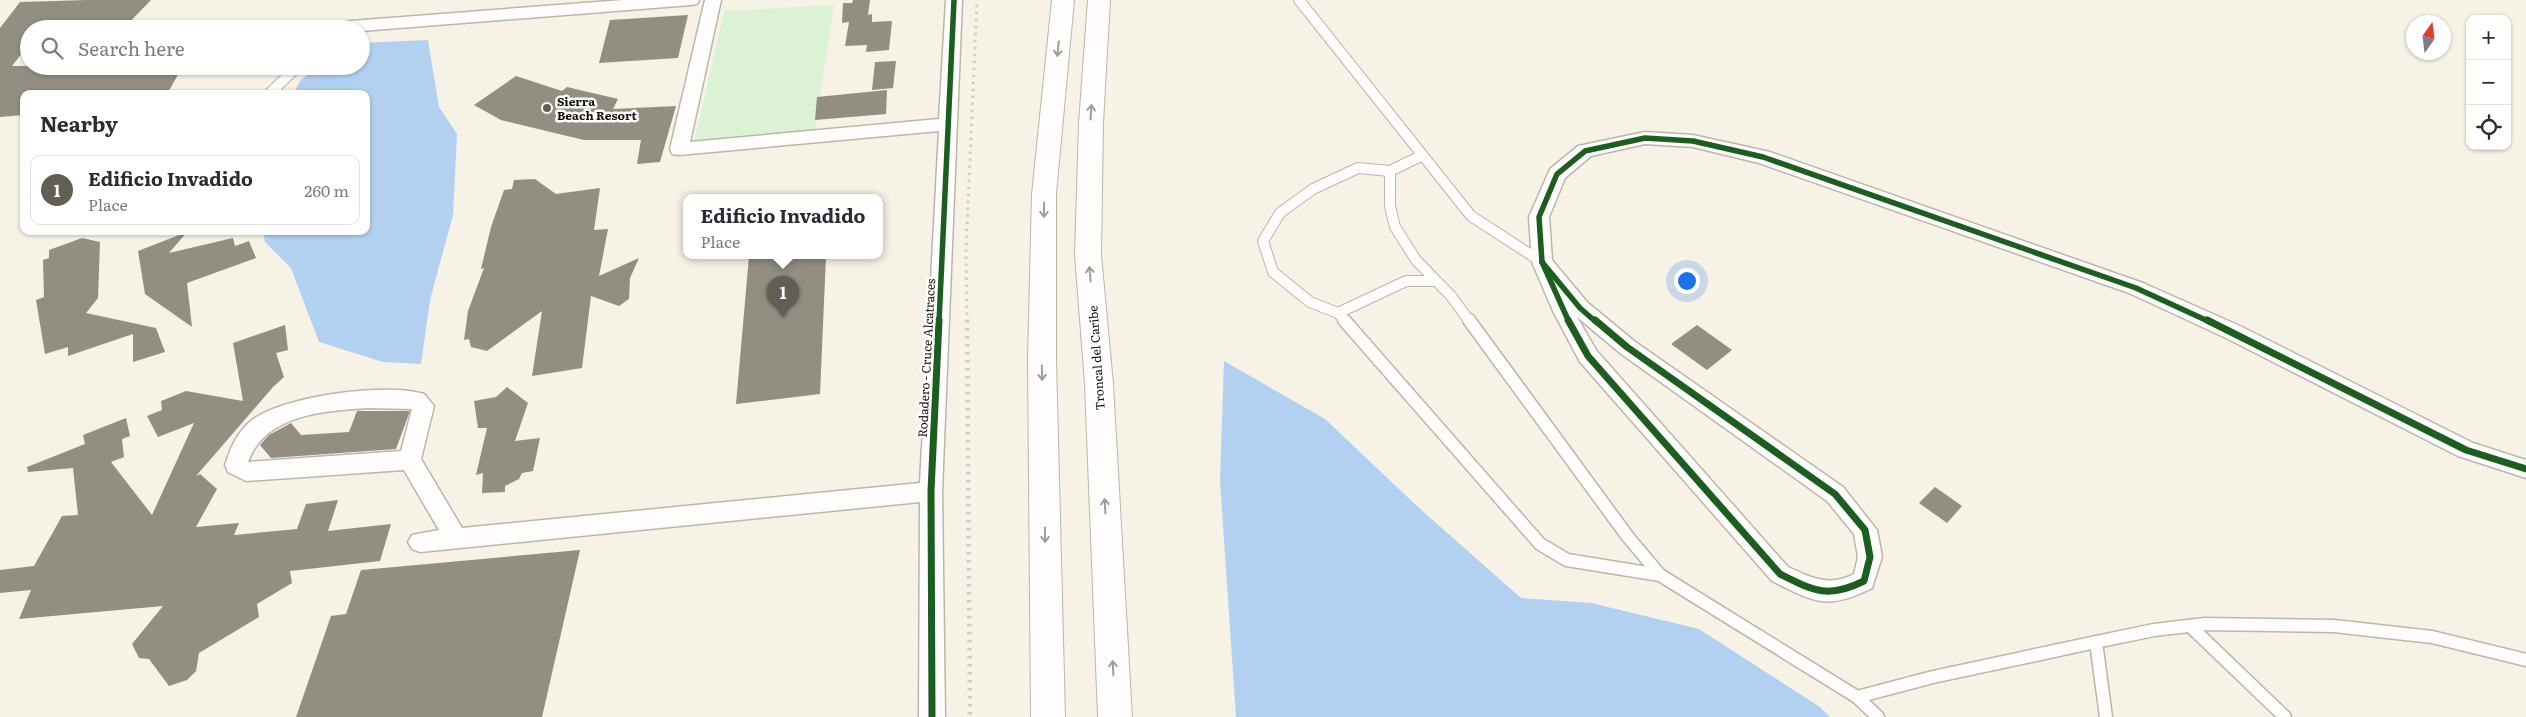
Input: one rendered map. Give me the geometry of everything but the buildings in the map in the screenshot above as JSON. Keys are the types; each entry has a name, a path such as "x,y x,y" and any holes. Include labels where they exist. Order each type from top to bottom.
{"highway":[{"path":"1048,717 1042,359 1044,194 1063,0"},
{"name":"Troncal del Caribe","path":"1099,0 1090,123 1088,255 1099,384 1115,717"}],"street":[{"path":"370,25 691,0"},
{"path":"713,0 680,149 947,124"},
{"name":"Rodadero - Cruce Alcatraces","path":"932,717 931,491 954,0"},
{"path":"1542,262 1580,308 1627,347 1835,494 1865,530 1870,557 1864,582 1844,592 1821,593 1780,574 1588,356 1563,311 1542,262 1539,217 1557,174 1585,151 1645,138 1694,141 1763,157 2136,288 2233,332 2466,450 2526,468"},
{"path":"410,460 246,472 236,465 237,457 248,436 262,424 283,413 368,398 416,400 423,406 422,416 410,460 456,538"},
{"path":"420,542 931,491"}],"lane":[{"path":"1300,0 1421,156 1471,216 1542,262"},
{"path":"273,90 289,75"},
{"path":"1421,156 1390,171 1358,168 1313,189 1280,213 1263,241 1273,272 1310,302 1338,313 1540,544 1566,560 1660,575"},
{"path":"1390,171 1391,218 1406,246 1434,281 1451,296 1628,537 1660,575 1857,697 1878,717"},
{"path":"1338,313 1406,282 1434,281"},
{"path":"1857,697 1932,677 2096,642 2205,624 2334,626 2432,637 2526,660"},
{"path":"2190,626 2285,717"},
{"path":"2096,642 2106,717"}],"green space":[{"path":"834,5 814,136 693,147 724,11"}],"water":[{"path":"428,40 439,107 457,134 453,215 430,300 421,364 383,362 319,342 291,268 265,242 264,235 370,235 370,90 295,90 300,81 307,75 370,75 370,43"},
{"path":"1224,361 1325,419 1418,507 1521,598 1591,603 1699,629 1820,707 1830,717 1236,717 1220,481"}],"railway":[{"path":"967,322 966,250 977,0"},
{"path":"967,320 970,717"}],"cycle path":[{"path":"932,717 931,491 954,0"},
{"path":"1542,262 1580,308 1627,347 1835,494 1865,530 1870,557 1864,581 1840,591 1821,592 1780,574 1588,356 1563,311 1542,262 1539,217 1557,174 1585,151 1645,138 1693,141 1763,157 2136,288 2233,332 2466,450 2526,469"}],"place":[{"name":"Sierra Beach Resort","path":"547,108"},
{"name":"Edificio Invadido","path":"783,317"}]}
